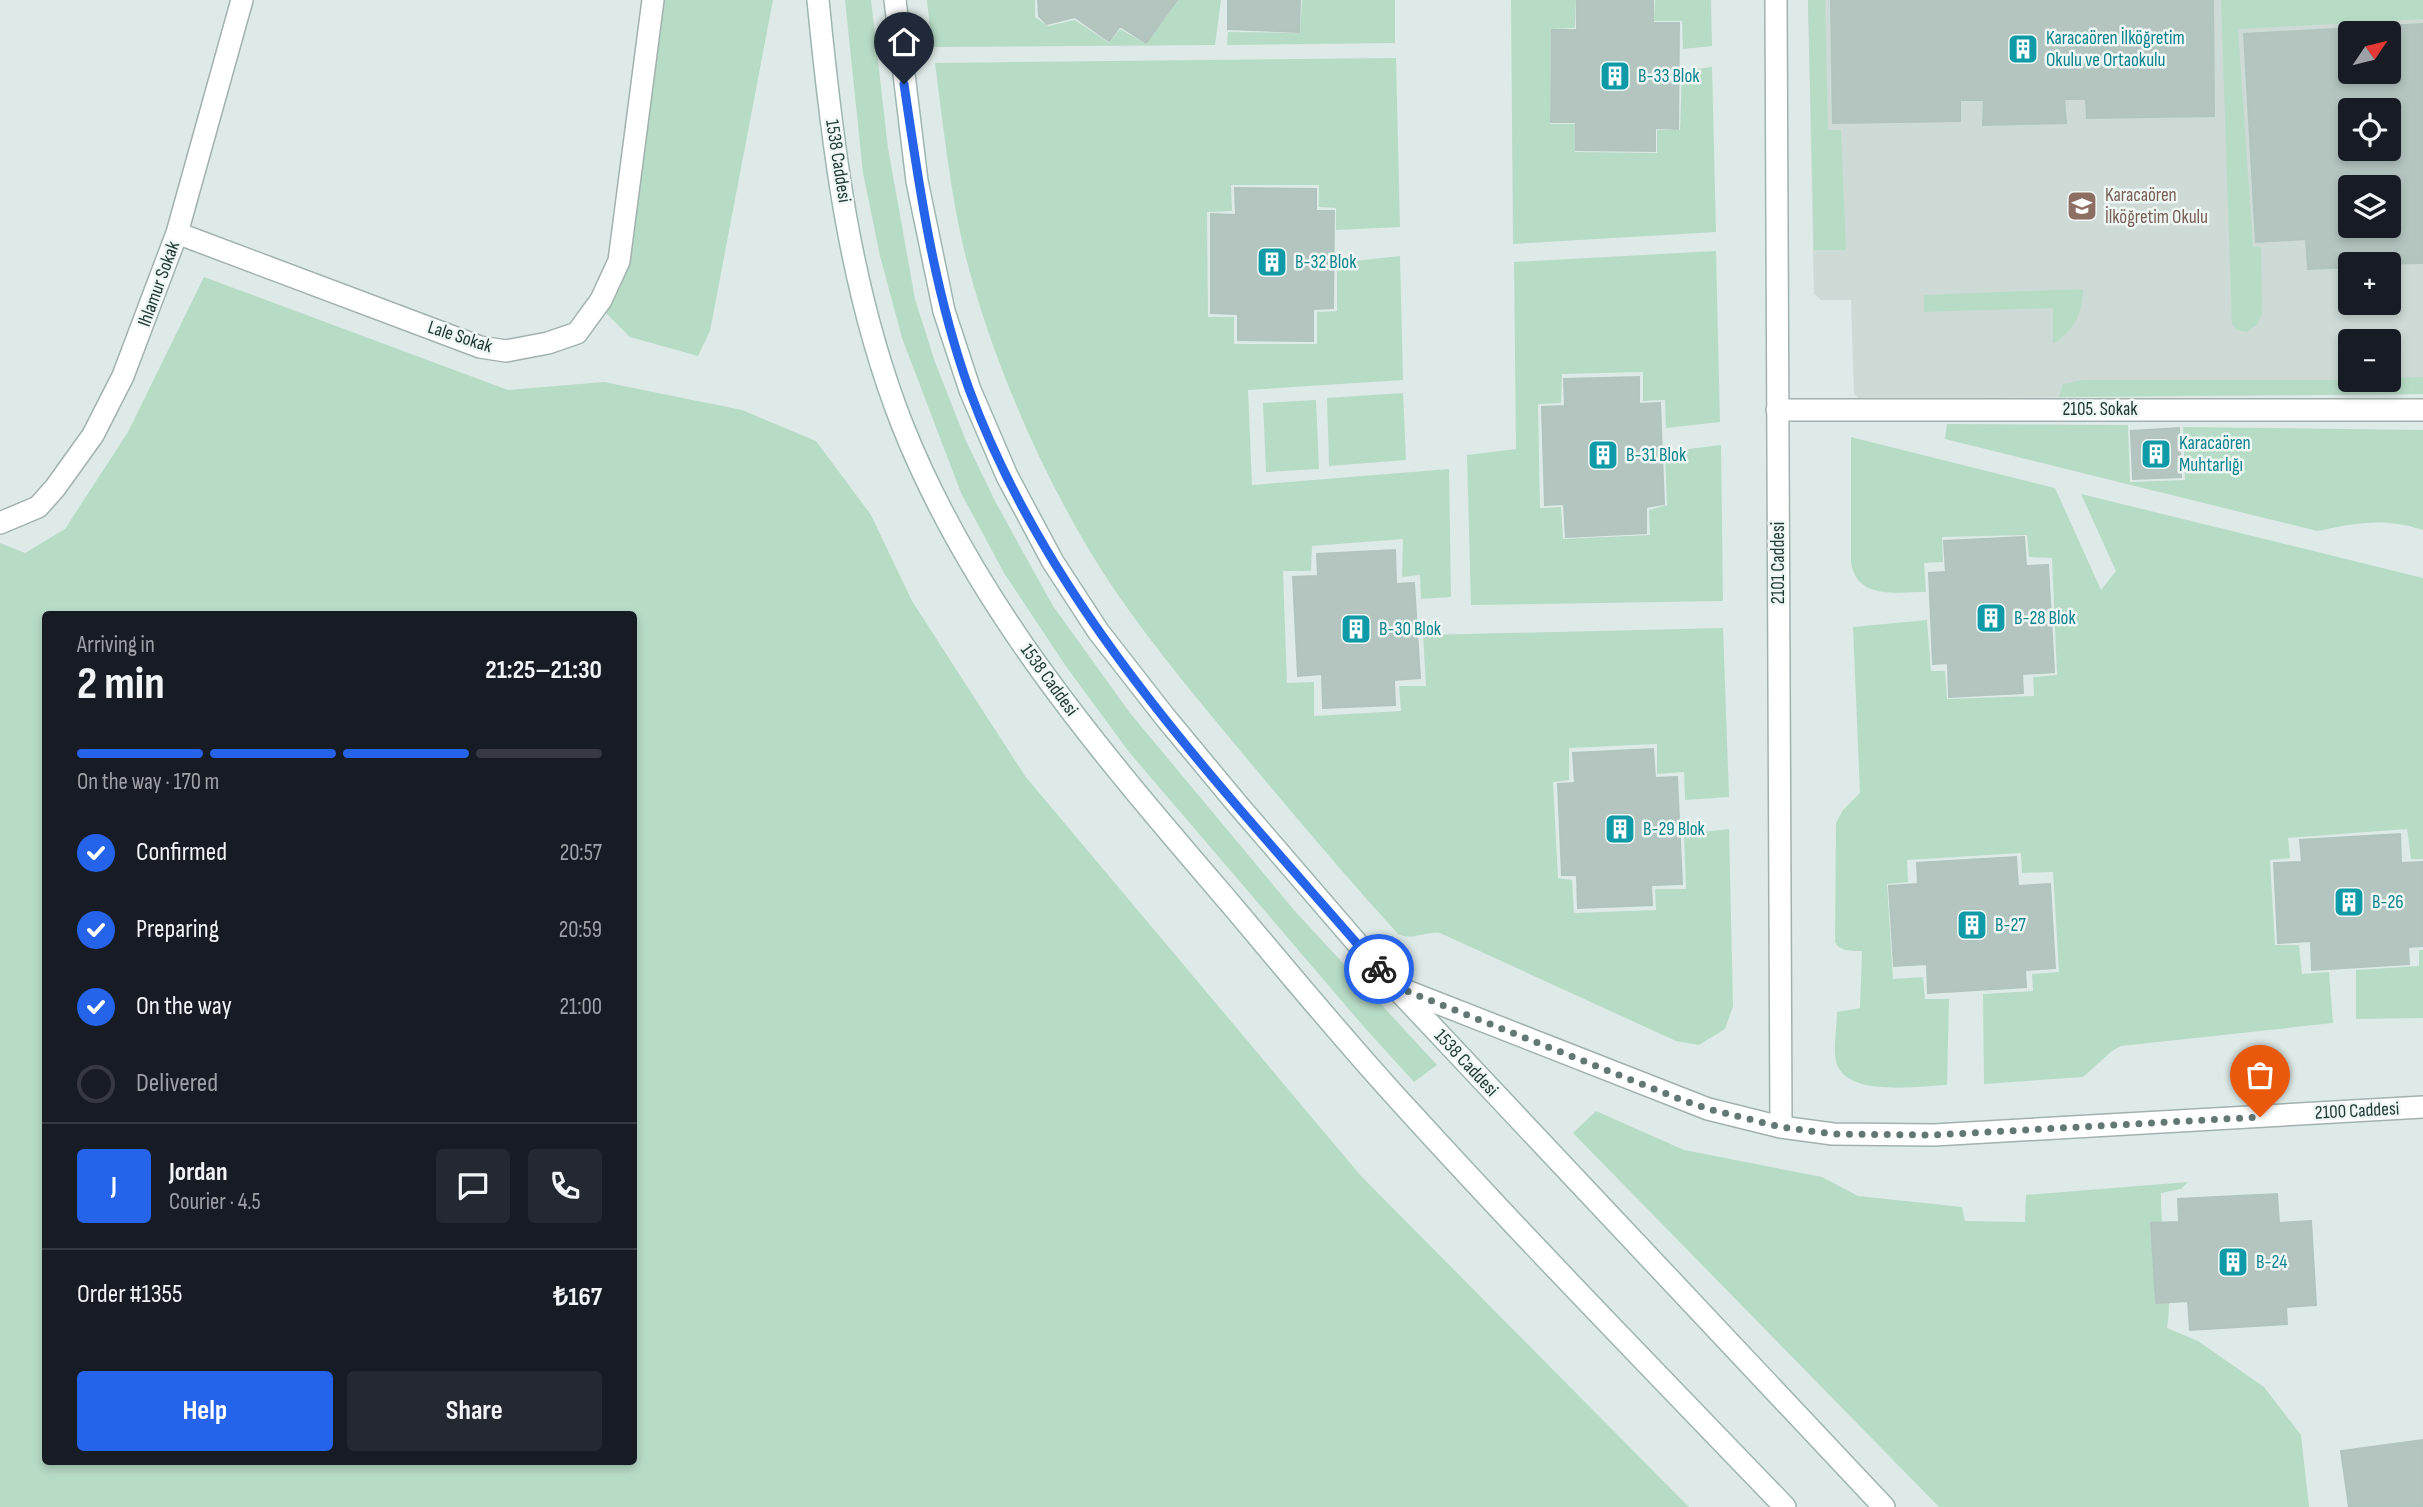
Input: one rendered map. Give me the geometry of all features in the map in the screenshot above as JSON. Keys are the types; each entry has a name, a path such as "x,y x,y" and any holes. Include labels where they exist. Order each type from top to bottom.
{"street":[{"name":"Ihlamur Sokak","path":"0,523 38,507 55,488 93,435 124,376 177,233 242,0"},
{"name":"Lale Sokak","path":"177,233 480,347 506,351 548,343 577,333 601,300 619,261 653,0"},
{"name":"1538 Caddesi","path":"818,0 835,154 854,261 876,343 901,421 923,472 957,540 998,608 1054,689 1109,761 1351,1046 1422,1125 1785,1507"},
{"name":"1538 Caddesi","path":"895,0 900,60 917,181 944,312 970,390 1007,475 1053,562 1098,631 1238,805 1394,986 1884,1507"},
{"name":"2101 Caddesi","path":"1776,0 1781,1127"},
{"name":"2105. Sokak","path":"1777,410 2423,410"},
{"name":"2100 Caddesi","path":"1394,986 1708,1109 1781,1127 1833,1134 1934,1135 2423,1107"}],"shaded area":[{"name":"Karacaören İlköğretim Okulu","path":"1808,0 2423,0 2423,394 1859,399 1854,394 1851,300 1821,300 1814,294"}],"green space":[{"path":"661,0 773,0 710,331 698,356 630,337 604,311 621,286"},
{"path":"845,0 871,0 888,148 915,299 935,362 966,441 996,503 1053,606 1130,713 1294,910 1437,1065 1414,1082 1129,752 1065,665 1004,573 961,493 902,338 880,256 863,173"},
{"path":"927,0 1035,0 1035,17 1048,26 1075,20 1109,43 1120,29 1146,44 1178,0 1221,0 1215,45 932,47"},
{"path":"1302,0 1395,0 1395,43 1227,45 1228,32 1300,33"},
{"path":"1511,0 1576,0 1575,28 1551,29 1550,124 1575,124 1575,152 1657,153 1657,130 1680,130 1682,71 1712,67 1716,232 1513,244"},
{"path":"1655,0 1711,0 1712,46 1683,49 1682,21 1654,21"},
{"path":"1808,0 1825,0 1828,130 1841,130 1846,250 1814,250"},
{"path":"2221,0 2423,0 2423,19 2338,21 2338,24 2238,29 2253,247 2261,247 2262,314 2257,325 2247,332 2236,330 2232,324"},
{"path":"1396,58 1400,227 1336,230 1336,208 1319,207 1319,185 1231,185 1232,211 1207,212 1208,317 1234,317 1234,344 1317,344 1317,312 1337,311 1337,263 1400,256 1403,380 1248,390 1252,485 1449,469 1451,597 1421,599 1420,575 1402,577 1403,539 1312,546 1311,571 1283,571 1287,683 1314,682 1314,716 1401,711 1399,686 1426,686 1423,635 1723,628 1729,797 1685,800 1684,772 1657,774 1657,744 1569,748 1569,780 1553,782 1558,878 1572,880 1574,913 1656,910 1655,889 1686,889 1684,834 1729,829 1733,1006 1725,1029 1699,1045 1676,1041 1440,933 1408,937 1398,934 1210,715 1116,592 1073,522 1034,445 1000,365 974,287 955,204 935,63"},
{"path":"1716,251 1720,422 1666,428 1665,400 1643,401 1643,372 1562,374 1561,403 1538,404 1540,508 1561,507 1563,539 1650,535 1649,510 1667,505 1665,452 1721,445 1723,601 1471,605 1467,455 1516,449 1514,262"},
{"path":"204,277 508,390 604,382 742,410 816,441 871,515 912,601 1025,776 1361,1176 1689,1507 0,1507 0,543 25,553 65,529 128,432"},
{"path":"2083,289 2076,321 2066,334 2053,344 2053,308 1924,312 1924,295"},
{"path":"2423,377 2423,394 2059,397 2063,384 2084,380 2338,380 2338,392 2401,392 2401,378"},
{"path":"1403,393 1406,460 1329,466 1327,398"},
{"path":"1316,400 1319,469 1266,472 1263,403"},
{"path":"1947,424 2128,425 2130,482 2185,480 2183,427 2423,430 2423,530 2382,522 2317,531 1945,439"},
{"path":"1851,437 2055,488 2101,590 2116,571 2081,494 2423,578 2423,859 2411,859 2407,829 2288,838 2290,858 2270,860 2275,945 2299,945 2302,974 2329,972 2333,1023 2121,1046 2083,1077 1984,1084 1983,994 2033,991 2032,974 2059,972 2053,872 2022,873 2021,853 1907,860 1908,882 1887,884 1893,979 1923,977 1925,999 1949,999 1947,1085 1884,1087 1867,1085 1842,1073 1835,1055 1837,1012 1860,1008 1862,951 1843,949 1835,942 1836,823 1843,810 1860,793 1853,627 1927,620 1931,671 1945,671 1947,699 2034,696 2033,677 2057,675 2052,558 2029,557 2027,535 1942,537 1943,562 1924,563 1926,592 1891,593 1869,588 1861,583 1854,574 1851,562"},
{"path":"2419,950 2423,950 2423,1018 2356,1019 2356,970 2419,966"},
{"path":"1596,1111 1684,1150 1822,1177 1858,1196 1962,1207 1965,1221 2025,1222 2026,1195 2188,1182 2181,1189 2161,1193 2169,1295 2167,1328 2198,1341 2264,1387 2301,1435 2309,1507 1939,1507 1573,1133"}],"building":[{"path":"1038,0 1177,0 1146,43 1120,26 1109,41 1075,17 1047,24 1039,16"},
{"path":"1228,0 1300,0 1299,32 1228,29"},
{"name":"B-33 Blok","path":"1577,0 1653,0 1653,23 1679,23 1678,129 1655,128 1655,151 1576,150 1576,122 1551,122 1552,30 1577,30"},
{"name":"Karacaören İlköğretim Okulu ve Ortaokulu","path":"1831,0 2213,0 2214,116 2087,118 2086,99 2064,99 2066,123 1983,125 1984,100 1960,100 1960,121 1833,123"},
{"path":"2423,24 2423,263 2401,263 2401,252 2338,252 2338,268 2308,269 2306,239 2256,242 2244,34 2338,29 2338,84 2401,84 2401,25"},
{"name":"B-32 Blok","path":"1235,188 1316,189 1316,211 1334,211 1333,308 1313,309 1313,341 1238,340 1238,314 1211,313 1211,214 1236,215"},
{"name":"B-31 Blok","path":"1639,377 1639,404 1660,403 1664,504 1646,507 1646,533 1566,537 1564,504 1545,505 1542,407 1565,406 1564,379"},
{"name":"Karacaören Muhtarlığı","path":"2179,428 2181,477 2133,479 2131,431"},
{"name":"B-28 Blok","path":"2024,537 2026,566 2048,565 2054,672 2022,674 2023,693 1949,697 1948,663 1933,664 1929,573 1946,572 1944,541"},
{"name":"B-30 Blok","path":"1395,550 1396,584 1414,583 1420,678 1394,680 1395,705 1323,708 1322,674 1298,676 1293,577 1318,576 1317,554"},
{"name":"B-29 Blok","path":"1653,749 1655,778 1677,777 1682,884 1651,885 1652,905 1578,908 1577,875 1562,875 1558,784 1575,783 1573,753"},
{"name":"B-26","path":"2400,834 2401,863 2423,862 2423,946 2408,947 2409,964 2312,970 2311,941 2278,943 2274,863 2302,862 2300,840"},
{"name":"B-27","path":"2016,857 2018,886 2050,884 2055,968 2025,970 2026,987 1928,993 1927,964 1894,966 1889,886 1918,884 1917,863"},
{"name":"B-24","path":"2277,1194 2279,1223 2311,1221 2316,1305 2286,1307 2287,1324 2190,1330 2188,1301 2156,1303 2151,1223 2179,1222 2178,1199"},
{"path":"2423,1440 2423,1507 2349,1507 2341,1451"}],"way so far":[{"path":"1379,969 1394,986 1677,1098 1708,1109 1781,1127 1833,1134 1934,1135 2260,1117"}],"place":[{"name":"Karacaören İlköğretim Okulu ve Ortaokulu","path":"2023,49"},
{"name":"B-33 Blok","path":"1615,76"},
{"name":"Karacaören İlköğretim Okulu","path":"2082,206"},
{"name":"B-32 Blok","path":"1272,262"},
{"name":"Karacaören Muhtarlığı","path":"2156,454"},
{"name":"B-31 Blok","path":"1603,455"},
{"name":"B-28 Blok","path":"1991,618"},
{"name":"B-30 Blok","path":"1356,629"},
{"name":"B-29 Blok","path":"1620,829"},
{"name":"B-26","path":"2349,902"},
{"name":"B-27","path":"1972,925"},
{"name":"B-24","path":"2233,1262"}],"route":[{"path":"904,84 917,181 944,312 979,412 1007,475 1053,562 1098,631 1165,717 1379,969"}]}
